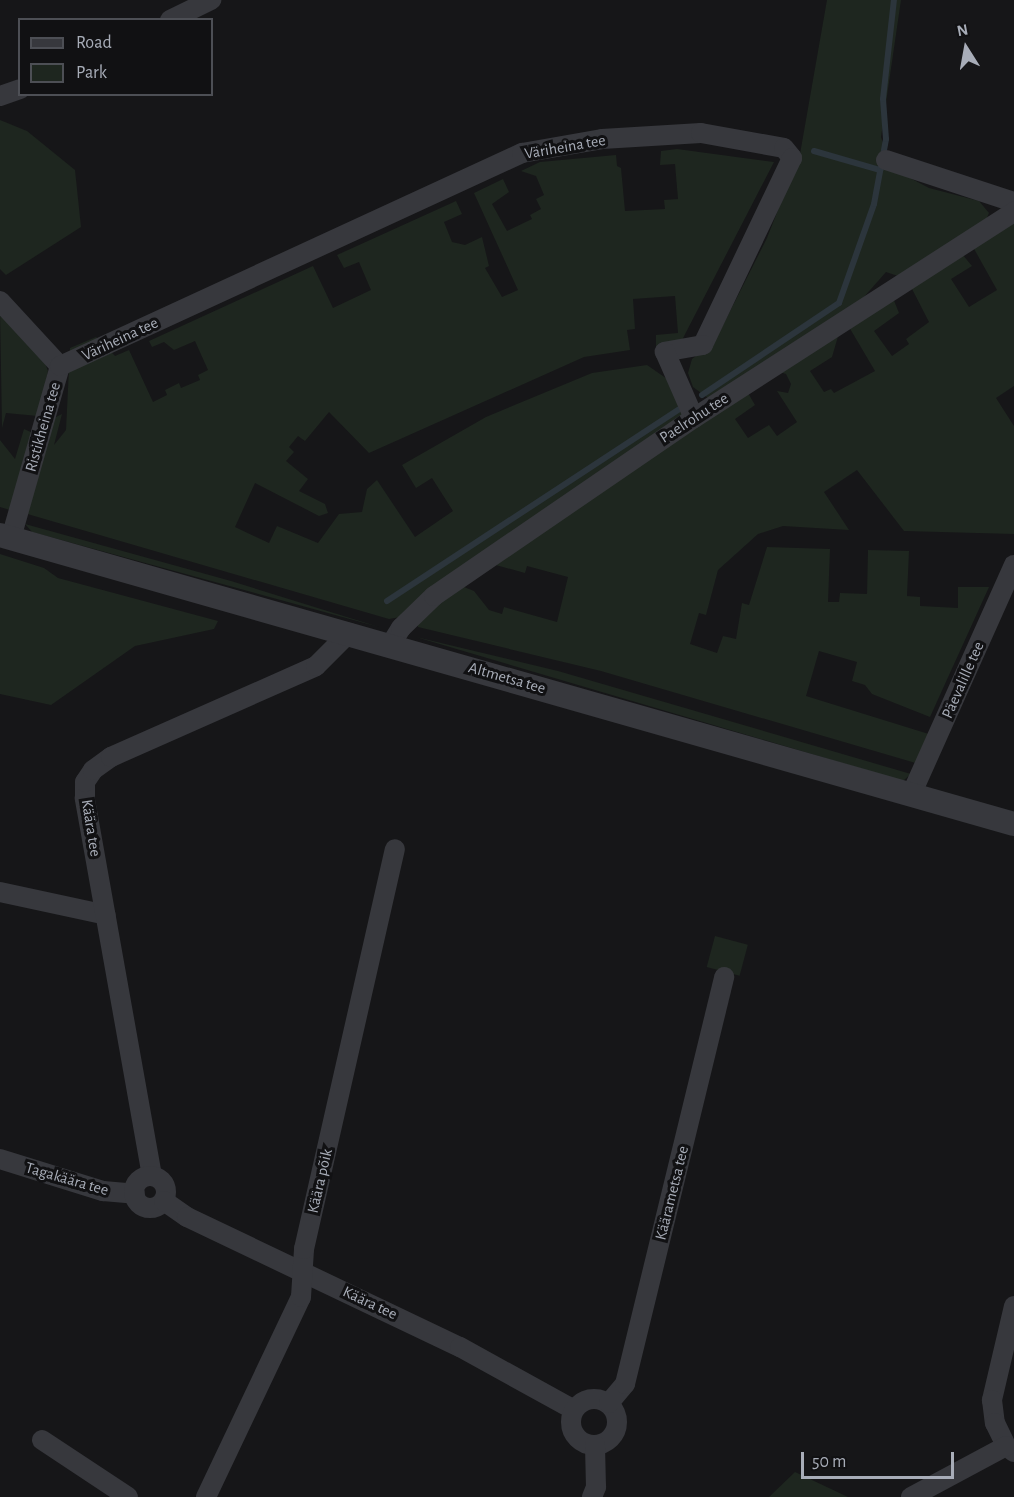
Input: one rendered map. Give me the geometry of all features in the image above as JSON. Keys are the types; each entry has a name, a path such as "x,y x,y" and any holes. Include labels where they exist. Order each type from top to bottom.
{"street":[{"path":"174,18 211,0"},
{"path":"0,96 18,90"},
{"name":"Väriheina tee","path":"60,366 522,153 602,139 701,133 784,148 792,158 703,345 665,352 694,418"},
{"path":"886,160 1014,202"},
{"name":"Paelrohu tee","path":"391,644 401,628 434,596 694,418 1014,212"},
{"name":"Ristikheina tee","path":"0,301 60,366 6,537"},
{"name":"Altmetsa tee","path":"6,537 391,644 1014,824"},
{"name":"Päevalille tee","path":"911,795 1014,565"},
{"name":"Käära tee","path":"152,1176 85,798 86,782 93,770 111,757 316,666 349,633"},
{"name":"Käära põik","path":"206,1497 301,1297 304,1250 395,849"},
{"path":"0,892 106,915"},
{"name":"Käärametsa tee","path":"609,1403 625,1384 724,977"},
{"name":"Tagakäära tee","path":"0,1159 103,1191 135,1194"},
{"path":"152,1176 165,1185 164,1201 147,1207 135,1194 139,1181 152,1176"},
{"name":"Käära tee","path":"164,1201 187,1217 460,1347 574,1410"},
{"path":"911,1497 1010,1449 995,1423 992,1400 1014,1306"},
{"path":"587,1399 609,1403 617,1416 615,1432 604,1443 595,1445 576,1437 570,1423 574,1410 587,1399"},
{"path":"42,1440 128,1497"},
{"path":"595,1445 600,1494"}],"green space":[{"path":"827,0 901,0 881,137 891,168 929,188 979,201 989,213 986,220 901,277 886,272 856,306 708,398 693,387 688,373 692,359 715,341 767,238 800,154"},
{"path":"0,120 27,131 75,170 81,227 6,275 0,269"},
{"path":"677,149 774,162 681,342 656,346 656,335 678,333 675,296 633,299 635,329 627,330 630,350 584,357 369,453 329,412 305,441 298,436 289,447 294,452 286,461 308,479 299,491 325,504 328,513 319,516 255,483 235,527 269,543 277,526 318,543 339,514 362,512 367,489 377,480 415,537 453,511 432,478 416,488 402,465 486,417 592,373 647,365 673,383 683,414 400,617 389,619 24,513 54,418 62,414 54,445 66,430 70,348 96,337 115,356 129,350 153,402 167,395 165,390 179,383 181,388 200,380 198,375 208,370 195,341 174,350 164,342 152,347 149,341 313,266 333,308 371,290 359,262 344,268 337,255 456,201 462,214 444,222 452,242 465,245 482,237 489,266 485,268 502,297 518,290 474,193 503,179 509,192 492,204 507,231 532,219 530,215 541,209 536,199 544,195 536,176 521,171 540,162 616,155 617,166 621,168 625,211 665,209 664,200 678,199 675,164 660,165 661,151"},
{"path":"1014,220 1014,386 996,398 1014,426 1014,534 904,531 857,470 824,492 849,530 783,526 758,534 718,570 706,615 699,613 690,644 717,653 723,636 736,639 742,603 749,605 767,547 830,549 828,602 839,602 840,593 867,594 868,550 909,551 907,596 920,597 920,606 958,608 958,587 989,587 930,717 872,694 865,685 852,681 857,662 819,651 806,696 932,735 919,764 601,671 418,627 417,620 459,585 474,591 489,610 502,614 504,607 557,622 568,577 527,566 525,573 492,564 748,393 755,405 735,419 748,438 769,425 777,436 797,422 777,391 788,393 791,384 786,374 780,372 839,333 832,357 810,371 824,392 831,389 834,393 875,371 849,327 893,298 899,313 874,331 892,356 909,344 906,339 929,322 911,287 962,254 972,266 951,279 969,307 997,290 973,247"},
{"path":"0,309 43,358 48,371 38,416 6,413 2,428"},
{"path":"24,429 33,433 10,510 0,507 0,440 15,459"},
{"path":"25,524 231,581 379,627 32,532"},
{"path":"0,554 44,568 58,578 218,621 214,629 135,646 51,705 0,694"},
{"path":"416,637 558,671 911,774 903,781"},
{"path":"715,936 748,945 740,976 707,967"},
{"path":"795,1472 848,1497 769,1497"}],"waterway":[{"path":"702,395 839,303 874,204 886,139 883,99 894,0"},
{"path":"814,151 880,170"},
{"path":"387,601 679,409"}]}
